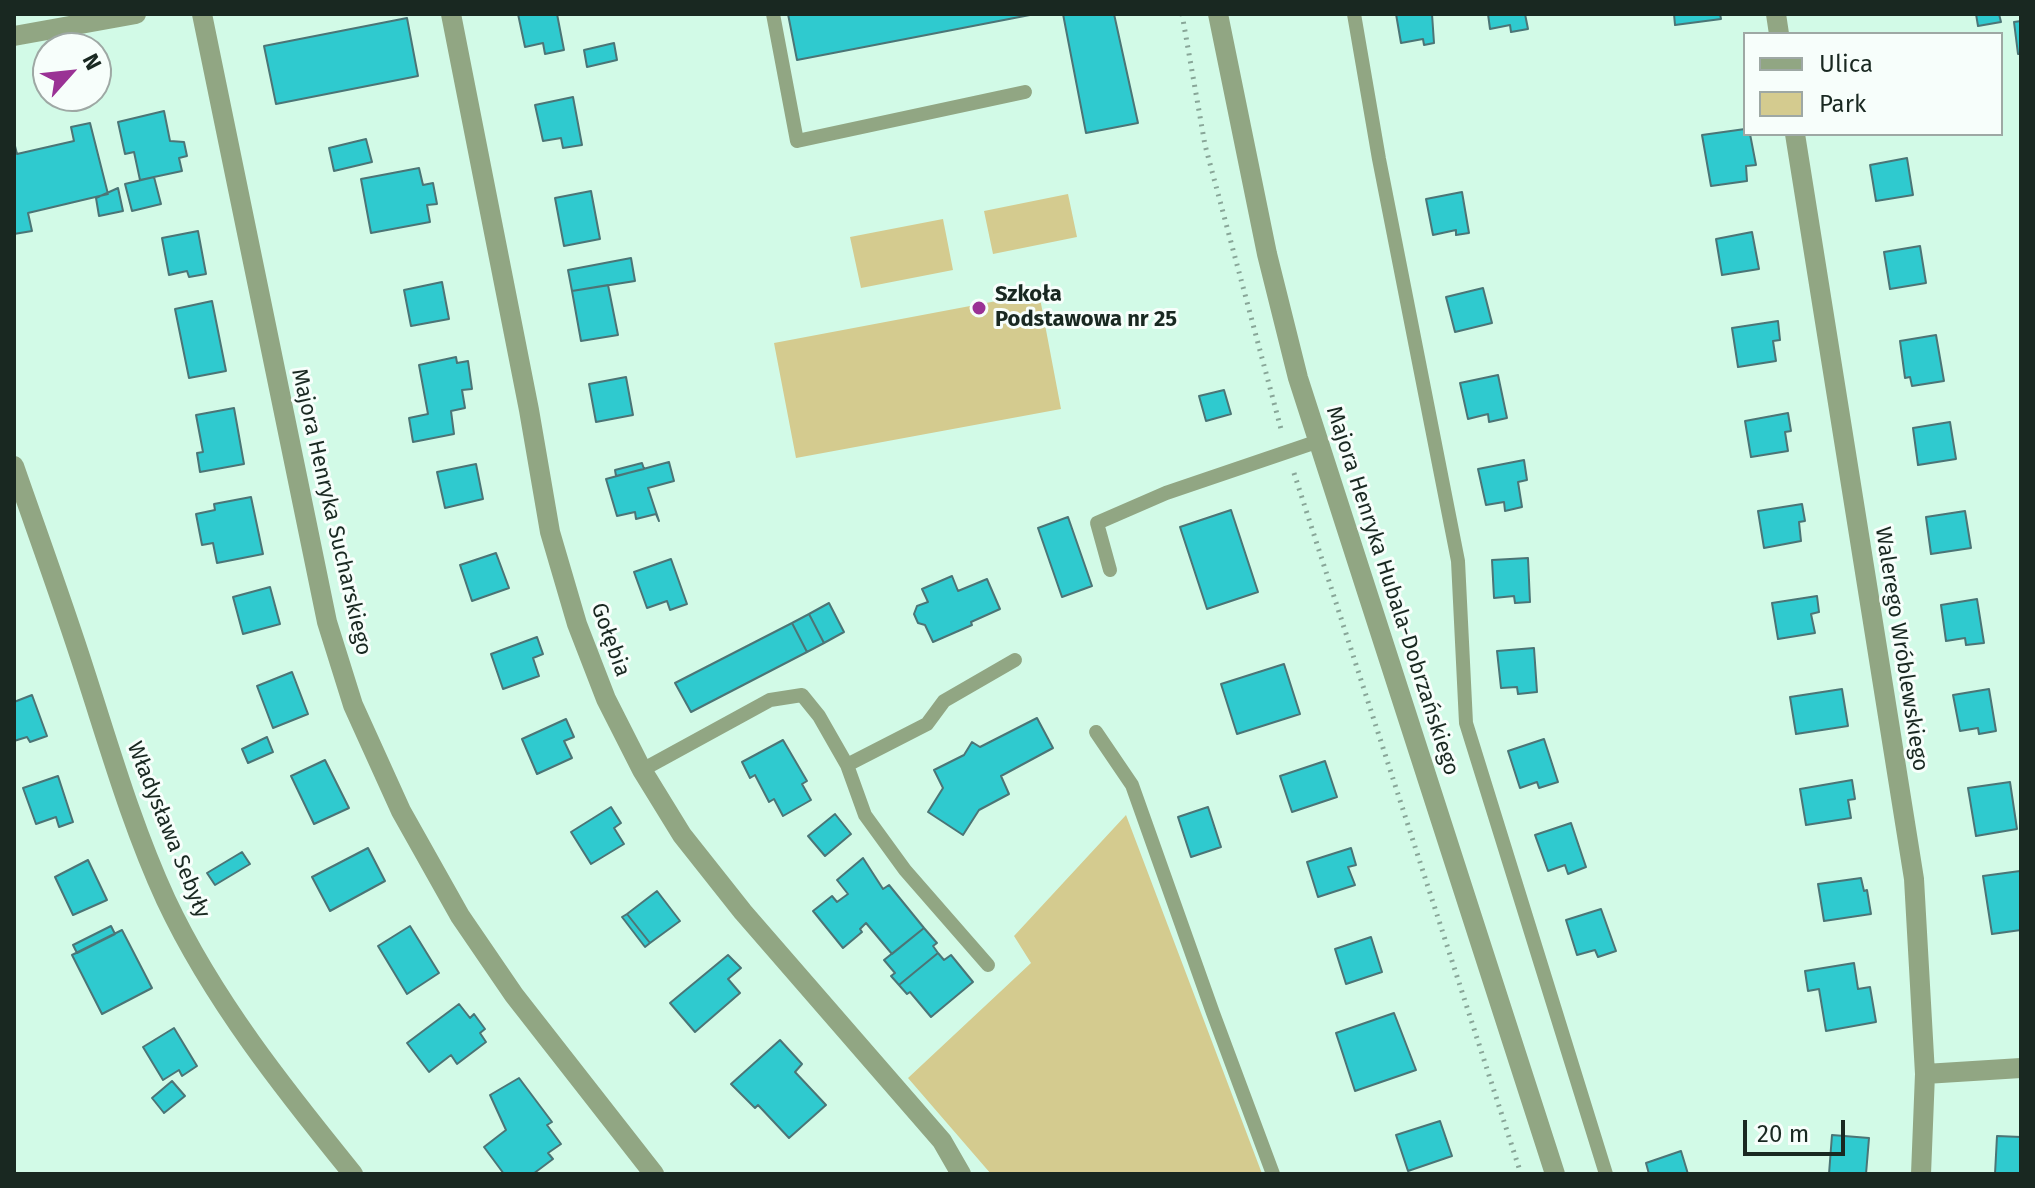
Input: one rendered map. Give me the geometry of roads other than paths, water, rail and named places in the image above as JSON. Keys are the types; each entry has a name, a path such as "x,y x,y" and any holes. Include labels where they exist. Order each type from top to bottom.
{"street":[{"path":"14,36 136,14"},
{"name":"Majora Henryka Sucharskiego","path":"202,14 327,622 353,705 401,811 460,916 514,995 654,1174"},
{"name":"Gołębia","path":"451,14 550,532 577,624 606,699 642,770 682,835 942,1141 961,1174"},
{"name":"Majora Henryka Hubala-Dobrzańskiego","path":"1218,14 1267,254 1298,378 1555,1174"},
{"name":"Walerego Wróblewskiego","path":"1795,136 1914,879 1925,1074 1921,1174"},
{"name":"Władysława Sebyły","path":"14,466 122,790 166,900 227,1007 353,1174"},
{"path":"1925,1074 2021,1068"}],"lane":[{"path":"773,14 797,141 1025,92"},
{"path":"1354,14 1379,159 1458,561 1466,723 1606,1174"},
{"path":"1110,570 1097,523 1166,493 1319,441"},
{"path":"847,765 927,724 944,701 1015,660"},
{"path":"642,770 770,700 802,695 819,716 847,765 865,815 905,870 988,965"},
{"path":"1096,732 1132,785 1273,1174"}],"place":[{"name":"Szkoła Podstawowa nr 25","path":"979,308"}]}
